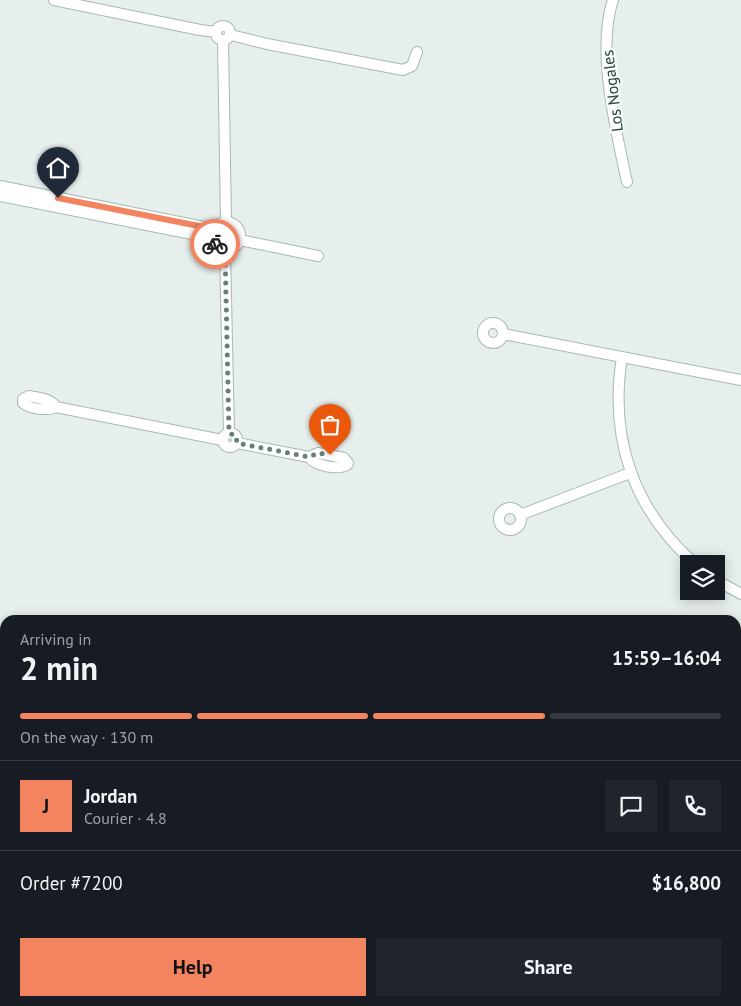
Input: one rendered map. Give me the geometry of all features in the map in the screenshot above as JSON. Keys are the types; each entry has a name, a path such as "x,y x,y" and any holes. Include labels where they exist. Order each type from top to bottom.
{"street":[{"path":"54,0 216,32 216,36 403,70 412,66 417,52"},
{"name":"Los Nogales","path":"613,0 606,33 608,64 615,124 627,182"},
{"path":"226,222 227,38"},
{"path":"0,186 213,233"},
{"path":"0,196 213,233"},
{"path":"222,223 234,224 237,227 240,240 234,247 225,250 217,246 213,233 222,223"},
{"path":"240,240 318,256"},
{"path":"225,250 226,436 224,445 228,448 234,447 237,443 309,457"},
{"path":"503,334 741,380"},
{"path":"622,357 618,384 619,409 621,434 630,473 642,499 657,524 685,555"},
{"path":"56,407 226,436"},
{"path":"520,515 630,473"},
{"path":"725,585 741,594"}],"way so far":[{"path":"215,244 225,250 229,433 236,436 237,443 309,457 318,453 330,455"}],"route":[{"path":"58,198 214,229 212,238 215,244"}]}
